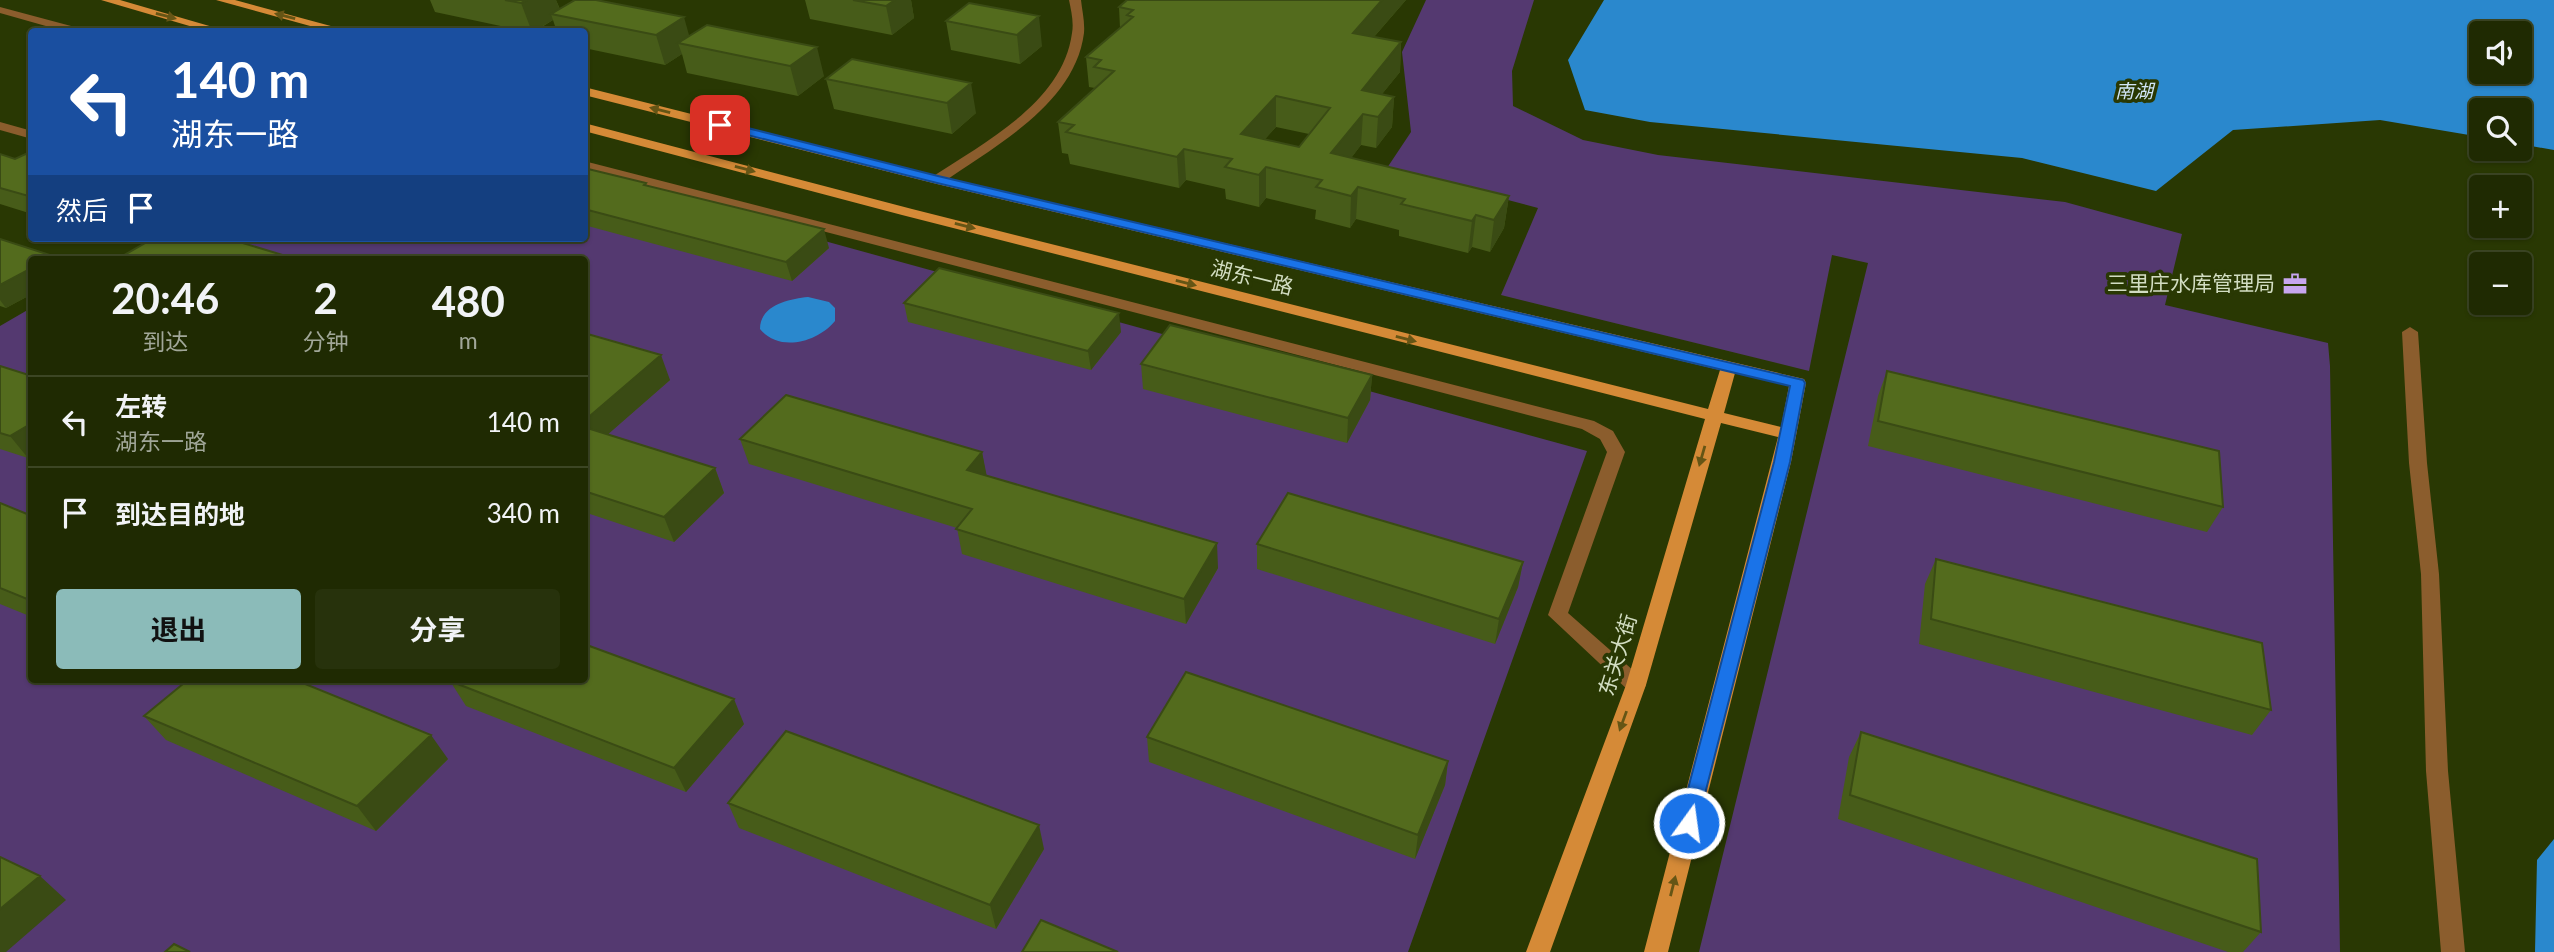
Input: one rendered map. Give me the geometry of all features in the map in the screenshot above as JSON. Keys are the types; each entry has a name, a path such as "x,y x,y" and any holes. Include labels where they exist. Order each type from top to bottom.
{"main road":[{"path":"107,0 210,28"},
{"path":"222,0 332,28"},
{"name":"湖东一路","path":"588,92 937,180 1798,383 1787,434 588,128"},
{"name":"东关大街","path":"1538,952 1636,685 1729,367"},
{"path":"1656,952 1787,434"}],"street":[{"path":"937,180 1026,118 1063,78 1076,47 1081,20 1075,0"},
{"path":"0,10 67,28"},
{"path":"0,126 28,134"},
{"path":"588,166 1588,425 1607,435 1616,452 1558,615 1636,685"},
{"path":"2410,332 2418,463 2430,574 2437,771 2453,952"}],"shaded area":[{"path":"1426,0 1534,0 1512,71 1513,106 1583,140 1658,155 2065,202 2182,234 2165,305 2328,343 2340,952 1699,952 1868,263 1832,255 1809,371 1501,295 1538,208 1387,168 1411,132 1402,52"},
{"path":"588,176 1587,451 1408,952 0,952 0,326 28,310 28,683 588,683 588,256 124,256 149,242 588,242"}],"water":[{"name":"南湖","path":"1604,0 2554,0 2554,150 2532,146 2532,98 2469,98 2469,135 2380,120 2233,130 2156,191 2022,158 1650,122 1585,110 1568,60"},
{"path":"808,297 829,302 835,308 835,321 819,334 788,343 777,341 760,329 761,321 770,309 792,299"},
{"path":"2554,839 2554,952 2535,952 2537,860"}],"building":[{"path":"505,0 527,0 521,3"},
{"path":"575,0 596,0 684,17 656,35 551,14"},
{"path":"853,0 895,0 886,6"},
{"path":"1127,0 1382,0 1353,33 1401,42 1362,90 1394,97 1378,117 1363,114 1331,153 1509,196 1494,220 1476,215 1472,221 1401,204 1405,199 1358,187 1351,196 1316,187 1322,180 1266,167 1259,175 1225,167 1232,159 1184,149 1177,157 1066,132 1074,125 1058,122 1114,71 1094,67 1101,60 1086,57 1133,17 1127,15 1133,10 1119,7","holes":["1276,96 1330,108 1299,147 1241,134"]},
{"path":"969,3 1039,16 1017,35 946,21"},
{"path":"707,25 817,47 790,66 678,43"},
{"path":"852,59 971,83 947,103 826,79"},
{"path":"28,153 28,196 0,188 0,154 15,159"},
{"path":"588,169 824,229 786,262 588,210"},
{"path":"0,239 53,256 28,256 28,270 0,285"},
{"path":"147,242 239,242 286,256 122,256"},
{"path":"939,268 1119,313 1088,351 904,303"},
{"path":"1170,325 1372,375 1348,418 1141,364"},
{"path":"588,334 661,355 588,418"},
{"path":"0,366 28,375 28,425 10,436 0,433"},
{"path":"1887,371 2219,451 2223,507 1878,421"},
{"path":"786,395 982,452 967,470 1217,543 1184,599 956,529 972,509 740,439"},
{"path":"588,428 715,468 664,517 588,492"},
{"path":"1288,493 1523,562 1499,619 1257,544"},
{"path":"0,503 28,514 28,599 0,588"},
{"path":"1936,559 2262,643 2271,710 1931,619"},
{"path":"588,645 734,699 674,768 455,683 588,683"},
{"path":"1186,672 1448,761 1418,835 1147,737"},
{"path":"184,683 303,683 431,735 357,806 144,716"},
{"path":"786,731 1039,825 990,905 728,803"},
{"path":"1861,732 2257,859 2261,932 1850,795"},
{"path":"0,857 40,876 0,909"},
{"path":"1041,920 1118,952 1022,952"},
{"path":"174,944 190,952 165,952"}],"place":[{"name":"三里庄水库管理局","path":"2295,284"}],"route":[{"path":"720,125 937,180 1798,383 1782,462 1689,823"}]}
